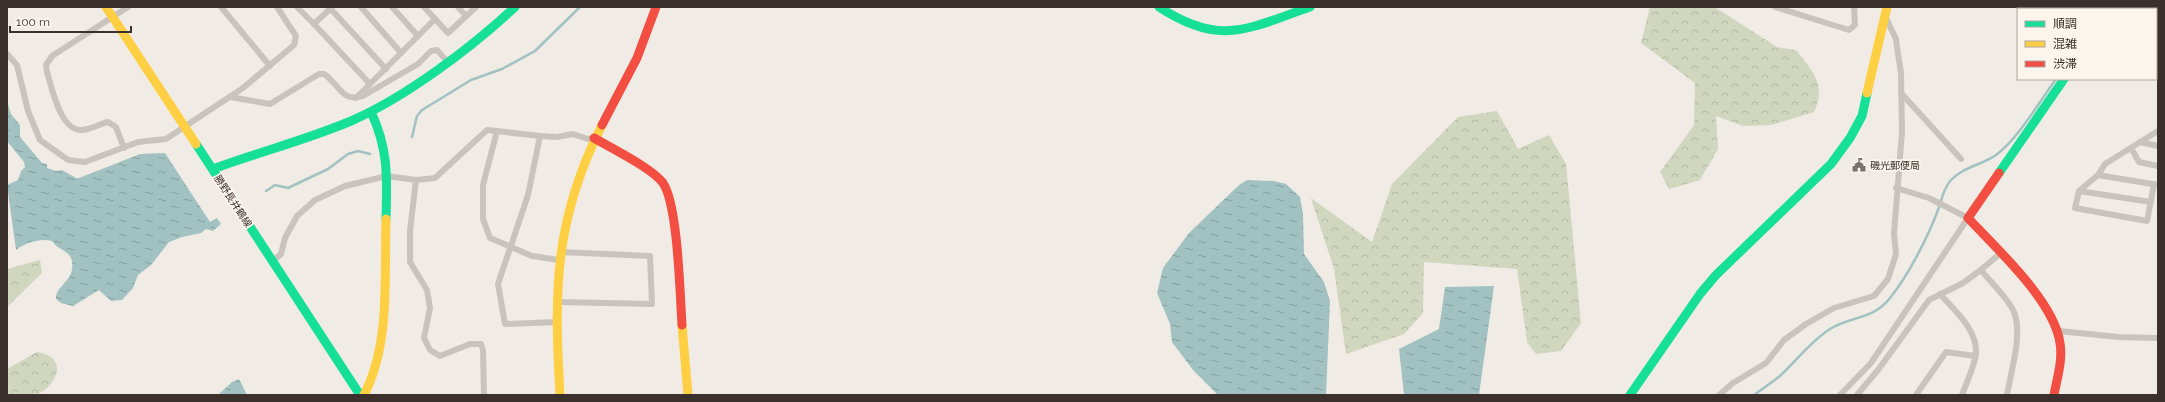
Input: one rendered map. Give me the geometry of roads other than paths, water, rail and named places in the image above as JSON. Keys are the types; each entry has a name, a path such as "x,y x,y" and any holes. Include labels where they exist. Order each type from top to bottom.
{"street":[{"name":"勝野長井鶴線","path":"106,7 360,395"},
{"path":"124,148 116,127 108,122 82,130 70,127 64,121 46,65 52,56 128,7"},
{"path":"220,7 270,66"},
{"path":"7,54 17,65 28,111 40,140 64,158 77,162 85,162 138,142 166,140 230,97 270,66 294,45 296,36 277,7"},
{"path":"297,7 370,84"},
{"path":"360,7 401,53"},
{"path":"392,7 418,36"},
{"path":"424,7 448,33 476,7"},
{"path":"458,7 466,16"},
{"path":"560,395 556,322 559,256 575,190 594,138 647,37 656,7"},
{"path":"1159,7 1188,26 1218,32 1253,26 1310,7"},
{"path":"1775,7 1849,30 1855,24 1854,7"},
{"path":"1630,395 1700,294 1716,275 1831,164 1850,138 1864,109 1887,7"},
{"path":"314,24 330,8 386,68"},
{"path":"213,169 323,132 371,112 405,91 447,61 509,9"},
{"path":"1719,395 1733,383 1766,363 1784,340 1806,324 1834,308 1874,296 1883,288 1888,279 1896,254 1894,234 1896,188 1902,132 1901,93 1896,39 1885,16"},
{"path":"355,99 436,19"},
{"path":"230,97 270,104 319,74 324,74 348,98 355,99 369,93 418,64 431,51 436,50 447,61"},
{"path":"1840,395 1871,364 1968,218 2063,80"},
{"path":"1901,93 1961,159"},
{"path":"364,395 371,383 380,353 383,325 387,176 387,159 384,140 371,112"},
{"path":"273,261 281,254 285,238 297,216 315,200 345,186 387,176 416,180 435,178 487,130 557,137 573,134 594,138 654,174 663,183 670,195 675,232 688,395"},
{"path":"497,131 483,185 483,219 490,238 532,256 650,256 652,304 556,302"},
{"path":"2098,175 2156,184 2148,221 2075,208 2079,191 2098,175 2105,164 2158,131"},
{"path":"540,136 528,195 498,284 504,324 556,322"},
{"path":"2140,142 2158,146"},
{"path":"2132,148 2139,162 2158,166"},
{"path":"416,180 410,231 410,262 427,290 430,308 424,338 430,350 440,356 470,344 480,344 483,350 484,395"},
{"path":"1896,188 1928,198 1968,218 2001,253 2049,310 2059,331 2060,356 2054,395"},
{"path":"2079,191 2151,202"},
{"path":"1857,395 1878,370 1929,300 1963,283 2001,253"},
{"path":"1981,270 2010,306 2016,320 2017,336 2007,395"},
{"path":"1940,294 1973,335 1975,356 1962,395"},
{"path":"2059,331 2118,337 2158,338"},
{"path":"1916,395 1946,352 1975,356"}],"water":[{"path":"7,101 11,114 20,125 20,137 42,163 47,164 47,168 56,171 62,170 76,178 79,178 140,154 165,153 210,222 217,218 221,224 213,231 206,229 201,233 182,237 169,242 151,265 138,275 133,288 122,300 111,301 99,290 73,306 61,303 56,299 56,295 71,273 72,263 69,255 52,241 48,240 33,242 16,250 7,185 18,180 21,171 25,167 24,162 7,141"},
{"path":"1247,180 1274,181 1286,184 1300,197 1303,214 1304,254 1324,282 1330,301 1326,395 1218,395 1193,370 1172,342 1170,324 1157,293 1163,268 1189,233 1239,185"},
{"path":"1494,286 1479,395 1404,395 1399,349 1439,329 1445,287"},
{"path":"239,379 247,395 218,395 232,382"}],"waterway":[{"path":"412,137 417,116 422,110 471,80 502,69 535,51 580,7"},
{"path":"1754,395 1781,375 1810,345 1830,329 1869,314 1883,305 1890,298 1904,279 1917,256 1934,221 1948,183 1961,172 1991,158 2004,148 2028,120 2055,80"},
{"path":"266,191 275,185 288,188 328,169 348,154 358,151 370,154"}],"place":[{"name":"磯光郵便局","path":"1859,165"}]}
